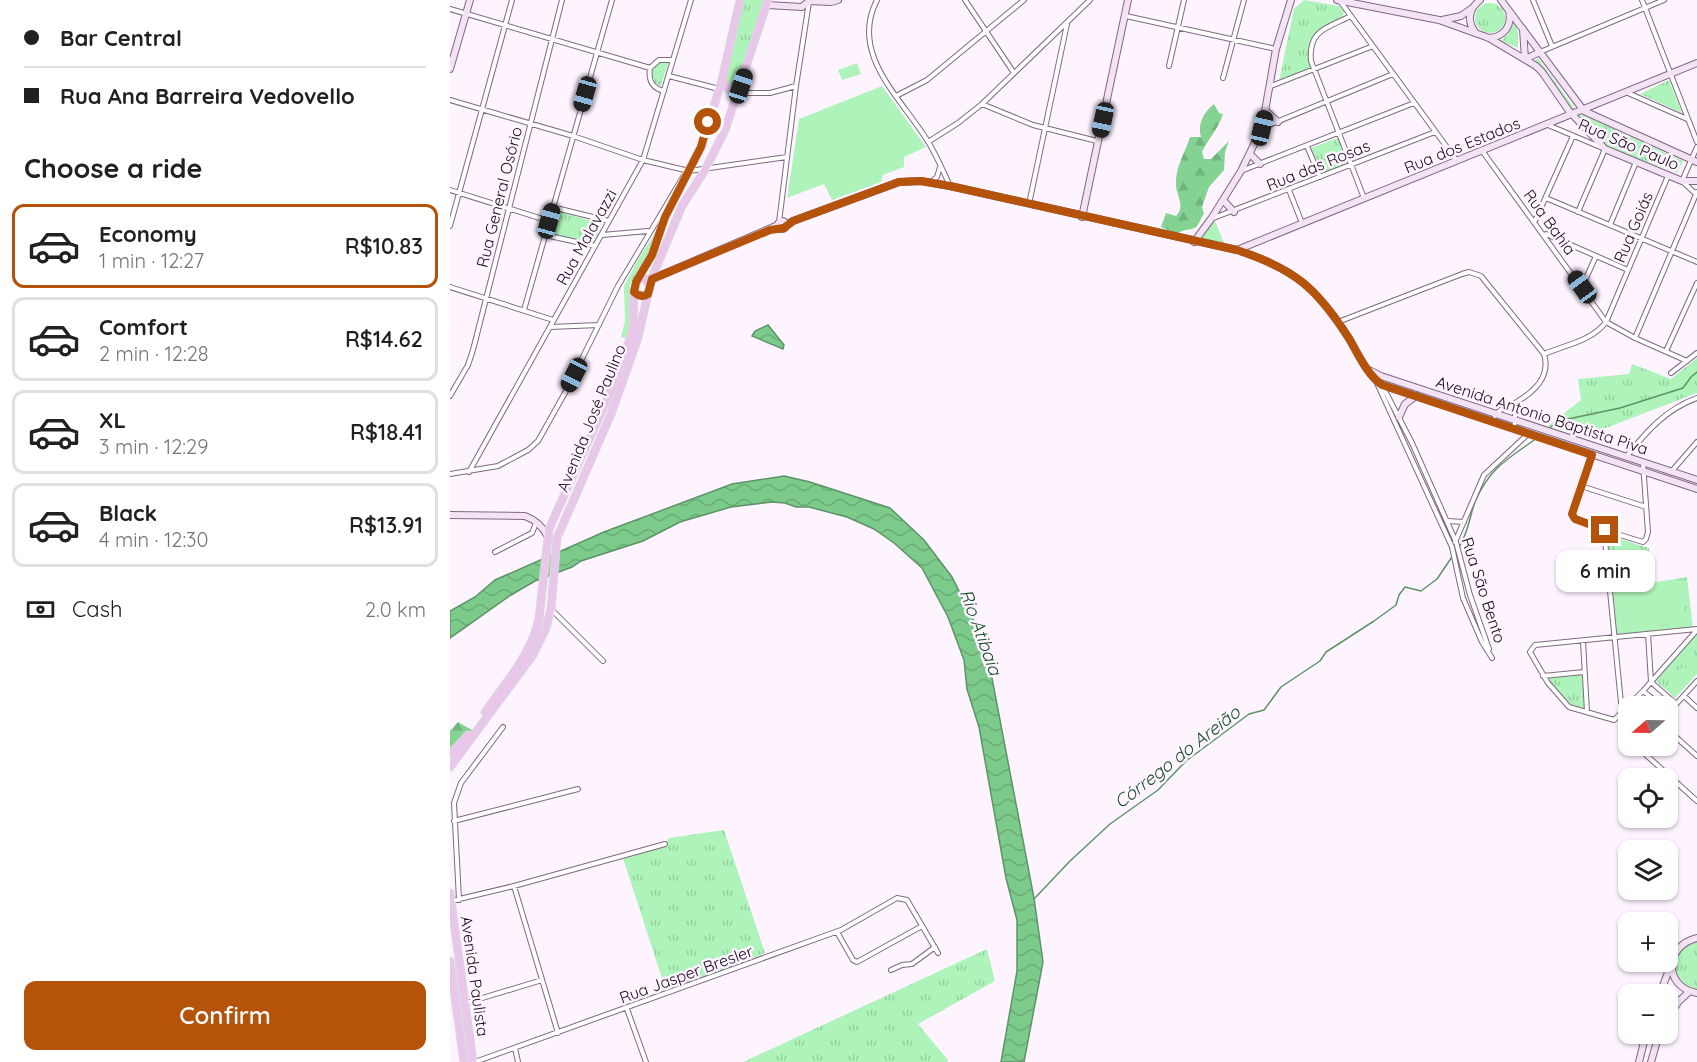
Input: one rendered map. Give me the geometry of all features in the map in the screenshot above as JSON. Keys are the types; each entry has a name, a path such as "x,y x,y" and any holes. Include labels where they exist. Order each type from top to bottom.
{"main road":[{"path":"450,69 470,0"},
{"name":"Avenida José Paulino","path":"450,767 533,655 546,628 551,609 555,550 561,525 618,395 637,341 652,255 665,217 701,147 722,80 740,0"},
{"path":"767,2 802,8 809,0 831,2 838,0"},
{"path":"1082,217 1128,0"},
{"path":"1194,242 1241,171 1262,128 1276,49 1291,0"},
{"path":"1339,0 1439,20 1489,38 1542,72 1573,115 1605,149"},
{"name":"Avenida José Paulino","path":"451,754 472,730 527,651 538,626 546,550 553,519 570,486 606,402 630,339 633,328 634,292 647,283 682,206 705,170 725,130 767,2"},
{"path":"1439,20 1466,14 1477,2"},
{"path":"1477,2 1470,22 1477,34"},
{"path":"1489,38 1502,35 1506,30 1510,17 1503,4"},
{"path":"1503,4 1584,111 1694,161"},
{"path":"1523,29 1524,59"},
{"path":"1524,59 1540,52"},
{"name":"Rua dos Estados","path":"1237,250 1584,111 1697,63"},
{"path":"722,80 728,89 738,93"},
{"path":"1266,111 1278,122"},
{"name":"Rua São Paulo","path":"1605,149 1682,181"},
{"path":"1250,154 1260,164"},
{"name":"Rua São Bento","path":"782,224 910,180 950,186 1237,250 1282,267 1297,277 1338,322 1382,385"},
{"path":"1682,181 1697,181"},
{"path":"1223,200 1234,212"},
{"path":"634,292 643,296 647,283 782,224"},
{"path":"1259,241 1255,249 1259,258"},
{"name":"Avenida Antonio Baptista Piva","path":"1374,374 1697,480"},
{"name":"Avenida Antonio Baptista Piva","path":"1382,385 1697,489"},
{"path":"1399,417 1402,408 1416,396"},
{"path":"1483,419 1486,411"},
{"path":"1556,443 1558,434"},
{"path":"450,515 525,516 542,527 548,537"},
{"name":"Avenida Paulista","path":"453,898 474,1062"},
{"path":"1678,949 1687,941 1697,938"},
{"name":"Avenida Paulista","path":"450,961 464,1062"},
{"path":"1673,972 1679,985 1689,992 1697,993"},
{"path":"1678,1002 1689,992"},
{"path":"1639,1062 1644,1044"},
{"path":"1651,1062 1656,1044"}],"street":[{"path":"450,226 512,0"},
{"name":"Rua General Osório","path":"450,396 468,365 562,0"},
{"path":"524,310 612,0"},
{"name":"Rua Malavazzi","path":"469,472 643,160 691,0"},
{"path":"782,224 779,209 809,0"},
{"path":"871,0 876,2 870,27 871,51 879,73 928,142 950,186"},
{"path":"965,0 1014,73"},
{"path":"1013,0 1018,5"},
{"path":"896,96 927,80 1024,0"},
{"path":"928,142 982,104 1090,0"},
{"path":"1169,66 1184,0"},
{"path":"1224,78 1244,0"},
{"path":"1339,0 1457,162"},
{"path":"1533,0 1552,46"},
{"path":"1642,0 1697,144 1694,161 1682,181"},
{"path":"1540,52 1664,0"},
{"path":"1363,5 1355,9 1351,16 1322,30 1315,36 1310,46 1314,70 1364,198"},
{"path":"450,9 650,68"},
{"path":"1126,16 1276,49"},
{"path":"1029,205 1065,42 1067,22"},
{"path":"1054,35 1065,42"},
{"path":"1270,86 1373,46"},
{"path":"664,91 652,85 650,68 659,60 674,60"},
{"path":"1262,128 1393,74"},
{"path":"669,76 719,89"},
{"path":"738,93 770,93 796,86"},
{"path":"1628,93 1687,119"},
{"path":"450,100 573,136 643,160 689,171 787,156"},
{"path":"1241,171 1414,103"},
{"path":"982,104 1045,128 1098,141"},
{"name":"Rua São Paulo","path":"1548,125 1605,149"},
{"name":"Rua das Rosas","path":"1210,219 1234,212 1435,132"},
{"path":"1535,221 1573,136"},
{"path":"1307,146 1320,177"},
{"path":"1578,212 1605,149"},
{"name":"Rua Bahia","path":"1483,152 1544,233 1606,322 1635,338 1688,361"},
{"path":"1610,225 1636,162"},
{"path":"931,182 937,177 940,166"},
{"path":"450,474 498,466 528,450 538,441 649,231 681,179 689,171"},
{"name":"Rua Goiás","path":"1606,322 1668,176"},
{"name":"Rua São Paulo","path":"1682,181 1697,194"},
{"path":"450,190 549,221"},
{"path":"1289,190 1302,223"},
{"path":"1635,338 1697,194"},
{"path":"1546,198 1697,262"},
{"path":"552,207 609,221"},
{"path":"601,235 649,231"},
{"path":"1544,233 1628,270"},
{"path":"545,235 595,246"},
{"path":"1582,287 1596,256"},
{"path":"1338,322 1462,273 1475,273 1486,279 1544,354 1547,366 1543,378 1535,388 1515,403 1501,408 1494,422"},
{"path":"1666,351 1697,283"},
{"path":"450,286 553,320"},
{"path":"1544,354 1584,339 1603,327 1606,322"},
{"path":"550,327 600,324"},
{"path":"1671,373 1697,353"},
{"name":"Rua São Bento","path":"1374,374 1385,404 1401,428 1456,542 1470,595 1492,658 1482,642 1463,598 1452,547 1401,428 1399,417 1382,385"},
{"path":"1626,457 1662,417 1680,404 1697,398"},
{"path":"1513,428 1515,403"},
{"path":"1452,547 1484,475 1535,436"},
{"path":"1671,471 1697,442"},
{"path":"1592,455 1573,517 1643,542 1647,537 1643,462"},
{"path":"1581,486 1646,507"},
{"path":"1447,521 1465,522"},
{"path":"495,552 532,533 536,522"},
{"path":"1605,530 1621,696"},
{"path":"1463,598 1470,595"},
{"path":"551,609 603,661"},
{"path":"546,628 554,622 562,621"},
{"path":"1618,716 1614,720 1569,707 1544,676 1531,655 1531,649 1535,645 1697,630"},
{"path":"1638,696 1697,630"},
{"path":"1648,634 1651,682 1667,696"},
{"path":"1582,641 1587,712"},
{"path":"1544,676 1584,672"},
{"path":"1678,702 1697,681"},
{"path":"1643,691 1649,696"},
{"path":"1684,696 1697,708"},
{"path":"503,727 461,783 454,803 453,898 514,886 665,844"},
{"path":"1678,739 1697,756"},
{"path":"1647,756 1697,801"},
{"path":"454,821 578,789"},
{"path":"514,886 558,1033"},
{"name":"Rua Jasper Bresler","path":"474,1062 837,932 900,897 907,900 922,926"},
{"path":"837,932 853,960 857,962 922,926 938,953"},
{"path":"891,970 901,965 912,964 935,947"},
{"path":"465,1003 542,980"},
{"path":"627,1009 646,1062"},
{"path":"515,1048 518,1062"}],"green space":[{"path":"740,0 768,0 738,93 731,91 722,80"},
{"path":"1304,0 1339,6 1344,11 1343,16 1319,31 1310,40 1311,68 1279,81 1294,9"},
{"path":"1490,3 1501,7 1505,18 1501,29 1490,33 1479,29 1475,18 1479,7"},
{"path":"1514,23 1518,32 1518,48 1501,41"},
{"path":"1295,31 1305,34 1301,51 1291,49"},
{"path":"1538,58 1577,112 1574,112 1535,61"},
{"path":"660,63 668,63 661,86 655,83 652,75 654,67"},
{"path":"857,63 861,74 842,80 838,70"},
{"path":"1669,80 1682,113 1640,94"},
{"path":"882,86 926,147 904,157 904,167 883,175 881,182 832,200 824,184 787,198 799,119"},
{"path":"1214,104 1219,113 1223,114 1202,152 1204,159 1211,159 1229,141 1225,152 1224,170 1209,187 1202,207 1204,214 1197,226 1177,234 1161,227 1166,213 1176,216 1179,212 1176,178 1179,166 1190,137 1201,137 1202,119"},
{"path":"1583,115 1683,161 1677,173 1607,147 1579,116"},
{"path":"1607,127 1634,140 1632,144 1611,137"},
{"path":"1338,138 1348,164 1322,173 1311,148"},
{"path":"1637,142 1657,149 1652,160 1633,152"},
{"path":"554,210 602,224 594,244 547,233"},
{"path":"671,210 646,260 630,284 630,328 627,338 621,337 625,321 624,286 640,256"},
{"path":"1215,221 1225,245 1202,240 1204,232"},
{"path":"1697,358 1697,393 1585,436 1548,426 1581,400 1578,379 1629,374 1632,364 1671,379"},
{"path":"1608,535 1649,548 1651,583 1687,577 1693,628 1617,635"},
{"path":"1643,563 1644,580 1635,580 1633,564"},
{"path":"1682,584 1686,623 1623,628 1620,589"},
{"path":"1697,633 1697,674 1677,696 1673,696 1656,681"},
{"path":"1683,666 1692,673 1679,687 1671,679"},
{"path":"1582,674 1585,710 1571,706 1547,677"},
{"path":"458,722 472,730 450,753 450,731"},
{"path":"724,830 765,953 667,994 622,855 665,844 669,838"},
{"path":"1697,942 1697,989 1687,986 1677,972 1678,956 1687,945"},
{"path":"987,949 995,981 918,1024 948,1060 947,1062 743,1062"}],"water":[{"path":"768,325 784,345 783,349 752,336 755,331"},
{"name":"Rio Atibaia","path":"784,476 890,508 924,540 952,577 978,629 991,673 1034,898 1043,962 1024,1062 1001,1062 1017,971 1017,920 1006,878 979,727 967,689 964,660 948,617 922,568 894,543 874,529 847,517 809,507 772,502 731,507 680,522 643,541 581,561 572,567 535,581 450,638 450,611 475,597 495,580 604,532 732,484"}],"waterway":[{"name":"Córrego do Areião","path":"1548,429 1557,422 1620,408 1683,388 1697,372"},
{"name":"Córrego do Areião","path":"1459,547 1467,530 1475,502 1487,480 1509,458 1537,438"},
{"name":"Córrego do Areião","path":"1034,899 1110,824 1158,790 1186,761 1249,714 1264,710 1281,687 1320,661 1326,652 1396,605 1405,587 1421,591 1437,579 1456,551"}],"route":[{"path":"708,122 701,147 665,217 652,255 636,282 634,292 637,294 643,296 648,294 652,279 750,238 770,230 785,228 793,221 872,190 910,180 950,186 1237,250 1282,267 1307,286 1326,307 1349,339 1367,370 1382,385 1592,455 1572,514 1575,519 1605,530"}]}
